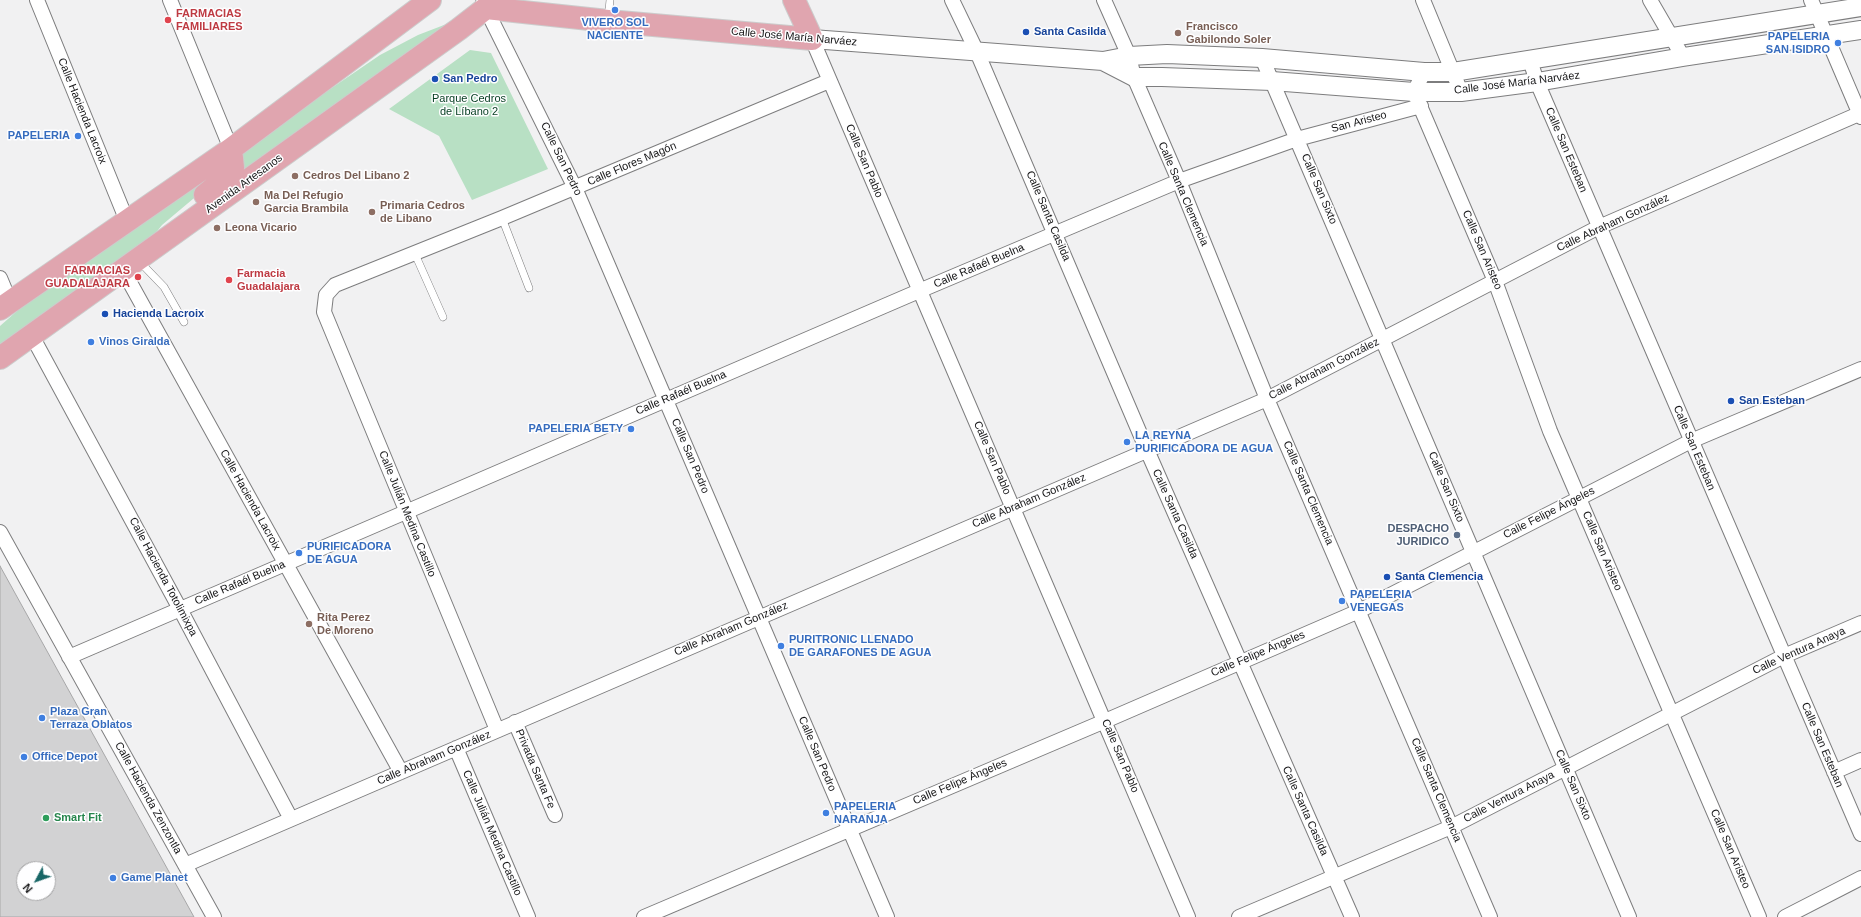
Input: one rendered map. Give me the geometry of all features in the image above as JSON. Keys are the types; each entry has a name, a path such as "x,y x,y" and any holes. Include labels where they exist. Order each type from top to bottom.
{"main road":[{"path":"5,306 231,149 430,0"},
{"name":"Calle San Pablo","path":"794,0 812,39"},
{"name":"Calle José María Narváez","path":"484,4 609,10 812,39"},
{"name":"Avenida Artesanos","path":"0,358 453,34 484,4"},
{"path":"134,262 163,226 229,175 233,168 231,149"}],"street":[{"name":"Calle Hacienda Lacroix","path":"37,0 127,221"},
{"path":"170,0 231,149"},
{"name":"Calle Santa Casilda","path":"952,0 978,52 1147,450 1352,917"},
{"name":"Calle Santa Clemencia","path":"1104,0 1129,56 1134,77 1179,181 1267,399 1490,917"},
{"path":"1423,0 1461,92"},
{"path":"1650,0 1683,57"},
{"name":"Calle San Pedro","path":"484,4 575,188 887,917"},
{"path":"1814,7 1860,115"},
{"name":"Calle José María Narváez","path":"812,39 1103,61 1129,56 1167,54 1262,58 1424,72 1453,72 1672,37 1814,7 1861,7"},
{"name":"Calle José María Narváez","path":"1103,61 1134,77 1272,81 1418,99 1537,82 1683,57 1861,30"},
{"name":"Calle San Pablo","path":"812,39 1188,917"},
{"name":"Calle San Sixto","path":"1262,58 1629,917"},
{"name":"Calle San Esteban","path":"1530,60 1537,82 1599,227 1861,834"},
{"path":"1418,99 1424,72"},
{"name":"Calle Flores Magón","path":"326,295 335,284 415,254 830,81"},
{"name":"San Aristeo","path":"1297,139 1418,99"},
{"name":"Calle San Aristeo","path":"1418,99 1495,281 1550,431 1759,917"},
{"name":"Calle Abraham González","path":"185,865 1267,399 1599,227 1860,115"},
{"name":"Calle Rafaél Buelna","path":"69,657 919,291 1179,181 1297,139"},
{"name":"Calle Hacienda Lacroix","path":"134,262 286,564 401,772"},
{"path":"0,278 5,306"},
{"name":"Calle Julián Medina Castillo","path":"326,295 324,312 497,730"},
{"name":"Calle Hacienda Totolimixpa","path":"32,336 180,609 291,819"},
{"name":"Calle Felipe Ángeles","path":"644,917 1105,721 1358,611 1691,441 1861,369"},
{"name":"Calle Hacienda Zenzontla","path":"0,532 214,917"},
{"name":"Calle Ventura Anaya","path":"1238,917 1451,827 1784,656 1861,623"},
{"name":"Privada Santa Fe","path":"515,722 555,815"},
{"name":"Calle Julián Medina Castillo","path":"456,748 528,917"},
{"path":"1834,772 1861,760"},
{"path":"1785,917 1861,878"}],"lane":[{"path":"502,218 529,288"},
{"path":"415,254 443,317"},
{"path":"134,262 164,287 184,322"}],"green space":[{"path":"457,20 246,171 234,176 240,153 282,122 380,55 418,35"},
{"name":"Parque Cedros de Líbano 2","path":"470,50 491,53 548,169 472,200 439,136 389,109"},
{"path":"225,161 206,188 162,225 150,240 0,348 0,326 25,304"}],"building":[{"name":"Plaza Gran Terraza Oblatos","path":"0,566 194,917 0,917"}],"place":[{"name":"VIVERO SOL NACIENTE","path":"615,10"},
{"name":"FARMACIAS FAMILIARES","path":"168,20"},
{"name":"Santa Casilda","path":"1026,32"},
{"name":"Francisco Gabilondo Soler","path":"1178,33"},
{"name":"PAPELERIA SAN ISIDRO","path":"1838,43"},
{"name":"San Pedro","path":"435,79"},
{"name":"PAPELERIA","path":"78,136"},
{"name":"Cedros Del Libano 2","path":"295,176"},
{"name":"Ma Del Refugio Garcia Brambila","path":"256,202"},
{"name":"Primaria Cedros de Libano","path":"372,212"},
{"name":"Leona Vicario","path":"217,228"},
{"name":"FARMACIAS GUADALAJARA","path":"138,277"},
{"name":"Farmacia Guadalajara","path":"229,280"},
{"name":"Hacienda Lacroix","path":"105,314"},
{"name":"Vinos Giralda","path":"91,342"},
{"name":"San Esteban","path":"1731,401"},
{"name":"PAPELERIA BETY","path":"631,429"},
{"name":"LA REYNA PURIFICADORA DE AGUA","path":"1127,442"},
{"name":"DESPACHO JURIDICO","path":"1457,535"},
{"name":"PURIFICADORA DE AGUA","path":"299,553"},
{"name":"Santa Clemencia","path":"1387,577"},
{"name":"PAPELERIA VENEGAS","path":"1342,601"},
{"name":"Rita Perez De Moreno","path":"309,624"},
{"name":"PURITRONIC LLENADO DE GARAFONES DE AGUA","path":"781,646"},
{"name":"Plaza Gran Terraza Oblatos","path":"42,718"},
{"name":"Office Depot","path":"24,757"},
{"name":"PAPELERIA NARANJA","path":"826,813"},
{"name":"Smart Fit","path":"46,818"},
{"name":"Game Planet","path":"113,878"}]}
